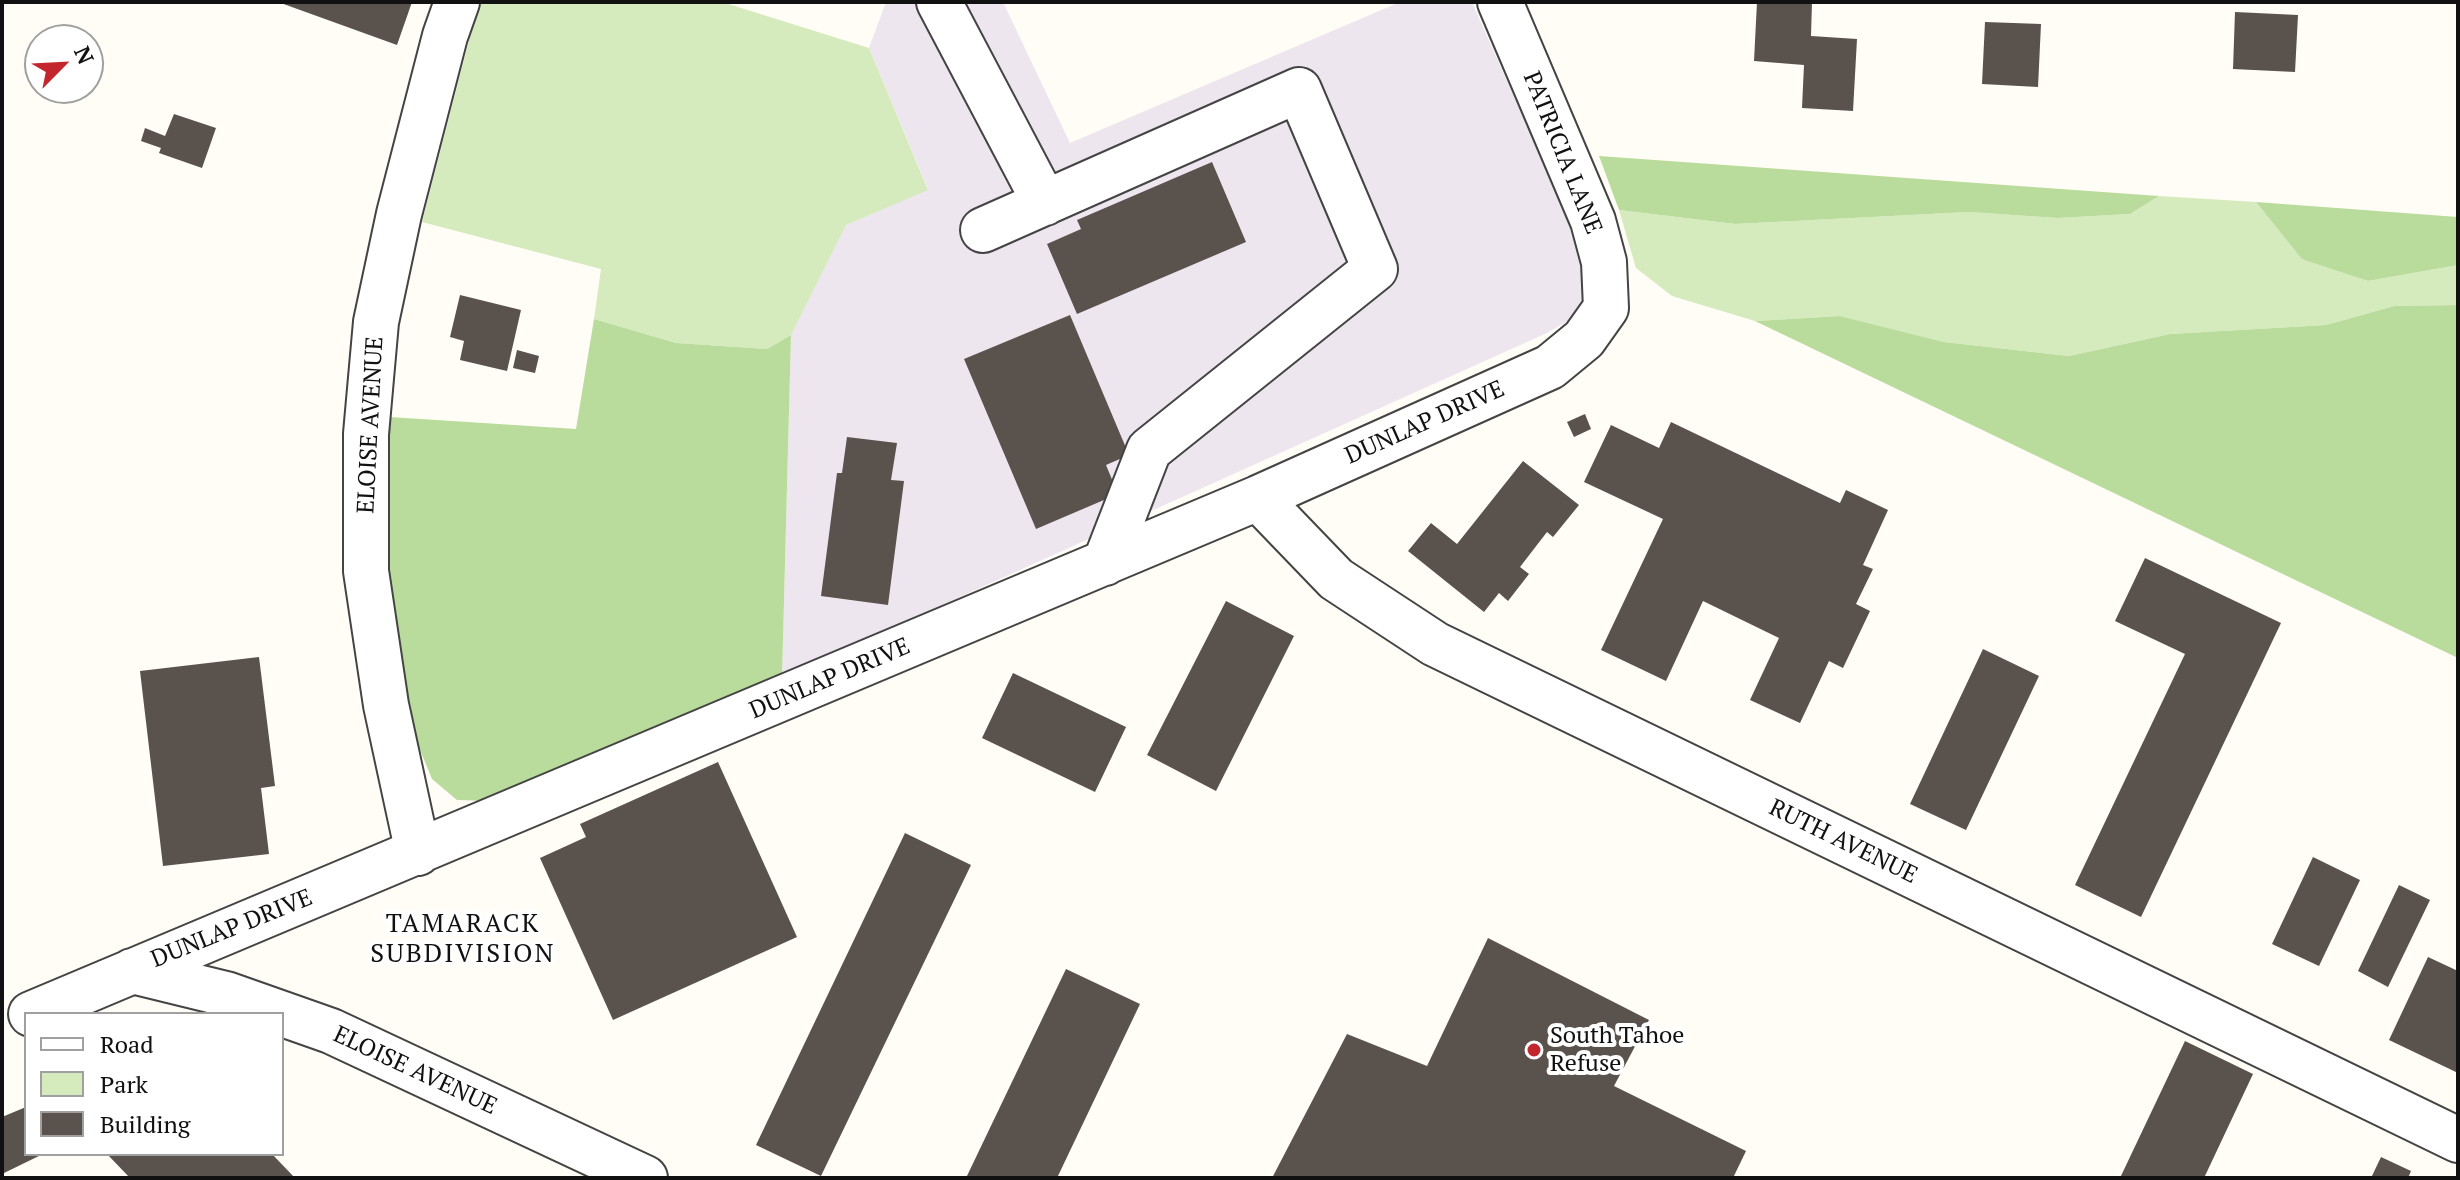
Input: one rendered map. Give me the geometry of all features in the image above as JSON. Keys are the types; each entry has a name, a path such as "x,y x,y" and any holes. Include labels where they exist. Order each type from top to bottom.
{"street":[{"name":"ELOISE AVENUE","path":"418,853 386,705 366,571 366,434 376,322 403,199 445,36 457,2"},
{"path":"939,2 1045,203"},
{"name":"PATRICIA LANE","path":"1502,3 1593,221 1604,262 1606,308"},
{"path":"983,230 1299,90 1375,269 1149,450 1105,563"},
{"name":"DUNLAP DRIVE","path":"35,1012 1258,498 1550,367 1584,339 1606,308"},
{"name":"RUTH AVENUE","path":"1258,498 1336,579 1435,644 2458,1140"},
{"name":"ELOISE AVENUE","path":"132,971 226,994 277,1012"},
{"name":"ELOISE AVENUE","path":"284,1014 331,1031 645,1178"},
{"name":"DUNLAP DRIVE","path":"2,1026 24,1017"}],"shaded area":[{"path":"886,2 1003,2 1070,143 1400,2 1472,2 1575,235 1588,284 1578,315 1547,333 782,677 791,335 846,225 928,189 869,48"}],"green space":[{"path":"479,2 722,2 869,48 928,190 846,225 791,335 767,349 676,343 594,319 601,269 422,222"},
{"path":"1599,156 2159,196 2130,214 2058,218 1969,212 1735,224 1619,210"},
{"path":"2159,196 2256,202 2302,258 2368,281 2458,265 2458,305 2394,306 2326,325 2170,334 2069,356 1944,342 1840,316 1755,321 1672,296 1636,268 1619,210 1735,224 1969,212 2058,218 2130,214"},
{"path":"2256,202 2458,217 2458,265 2368,281 2302,259"},
{"path":"2458,305 2458,658 1755,321 1840,316 1944,342 2069,356 2170,334 2326,325 2394,306"},
{"path":"594,319 676,343 767,349 791,335 782,677 488,801 457,800 432,779 416,740 396,629 385,527 390,417 576,429"}],"building":[{"path":"278,2 412,2 397,45"},
{"path":"1757,2 1812,2 1811,36 1857,39 1853,111 1802,108 1804,65 1754,61"},
{"path":"2235,12 2298,15 2295,72 2233,69"},
{"path":"1985,22 2041,24 2038,87 1982,84"},
{"path":"174,114 216,128 202,168 159,153 161,148 141,141 145,128 165,136"},
{"path":"1212,162 1246,242 1077,314 1047,244 1081,229 1077,220"},
{"path":"460,295 521,310 507,371 460,360 464,341 450,337"},
{"path":"1070,315 1129,455 1106,465 1118,494 1036,529 964,359"},
{"path":"517,350 539,356 535,373 513,368"},
{"path":"1585,414 1591,429 1574,437 1567,422"},
{"path":"1671,422 1840,503 1846,490 1888,510 1863,565 1873,569 1856,604 1870,611 1843,668 1829,661 1800,723 1750,700 1779,638 1703,601 1666,681 1601,650 1663,519 1584,482 1611,425 1659,448"},
{"path":"847,437 897,443 891,480 904,481 888,605 821,596 837,473 842,473"},
{"path":"1523,461 1579,505 1553,537 1547,532 1520,567 1529,574 1508,601 1499,593 1484,612 1408,551 1431,523 1457,544"},
{"path":"2145,558 2281,623 2141,917 2075,885 2185,654 2115,621"},
{"path":"1226,601 1294,636 1216,791 1147,755"},
{"path":"1983,649 2039,676 1966,830 1910,804"},
{"path":"259,657 275,786 261,788 269,854 163,866 140,671"},
{"path":"1013,673 1126,727 1095,792 982,738"},
{"path":"718,762 797,937 613,1020 540,858 586,837 580,824"},
{"path":"905,833 971,865 821,1176 756,1145"},
{"path":"2313,857 2360,880 2319,966 2272,944"},
{"path":"2399,885 2430,900 2388,987 2358,971"},
{"name":"South Tahoe Refuse","path":"1488,938 1649,1020 1614,1086 1746,1151 1733,1178 1272,1178 1347,1034 1427,1066"},
{"path":"2428,957 2458,971 2458,1073 2389,1040"},
{"path":"1066,969 1140,1004 1057,1178 966,1178"},
{"path":"2185,1041 2253,1074 2204,1178 2120,1178"},
{"path":"24,1108 24,1156 39,1156 2,1174 2,1117"},
{"path":"109,1156 274,1156 295,1178 130,1178"},
{"path":"2381,1157 2411,1171 2408,1178 2371,1178"}],"place":[{"name":"South Tahoe Refuse","path":"1534,1050"}],"district":[{"name":"TAMARACK SUBDIVISION","path":"463,940"}]}
